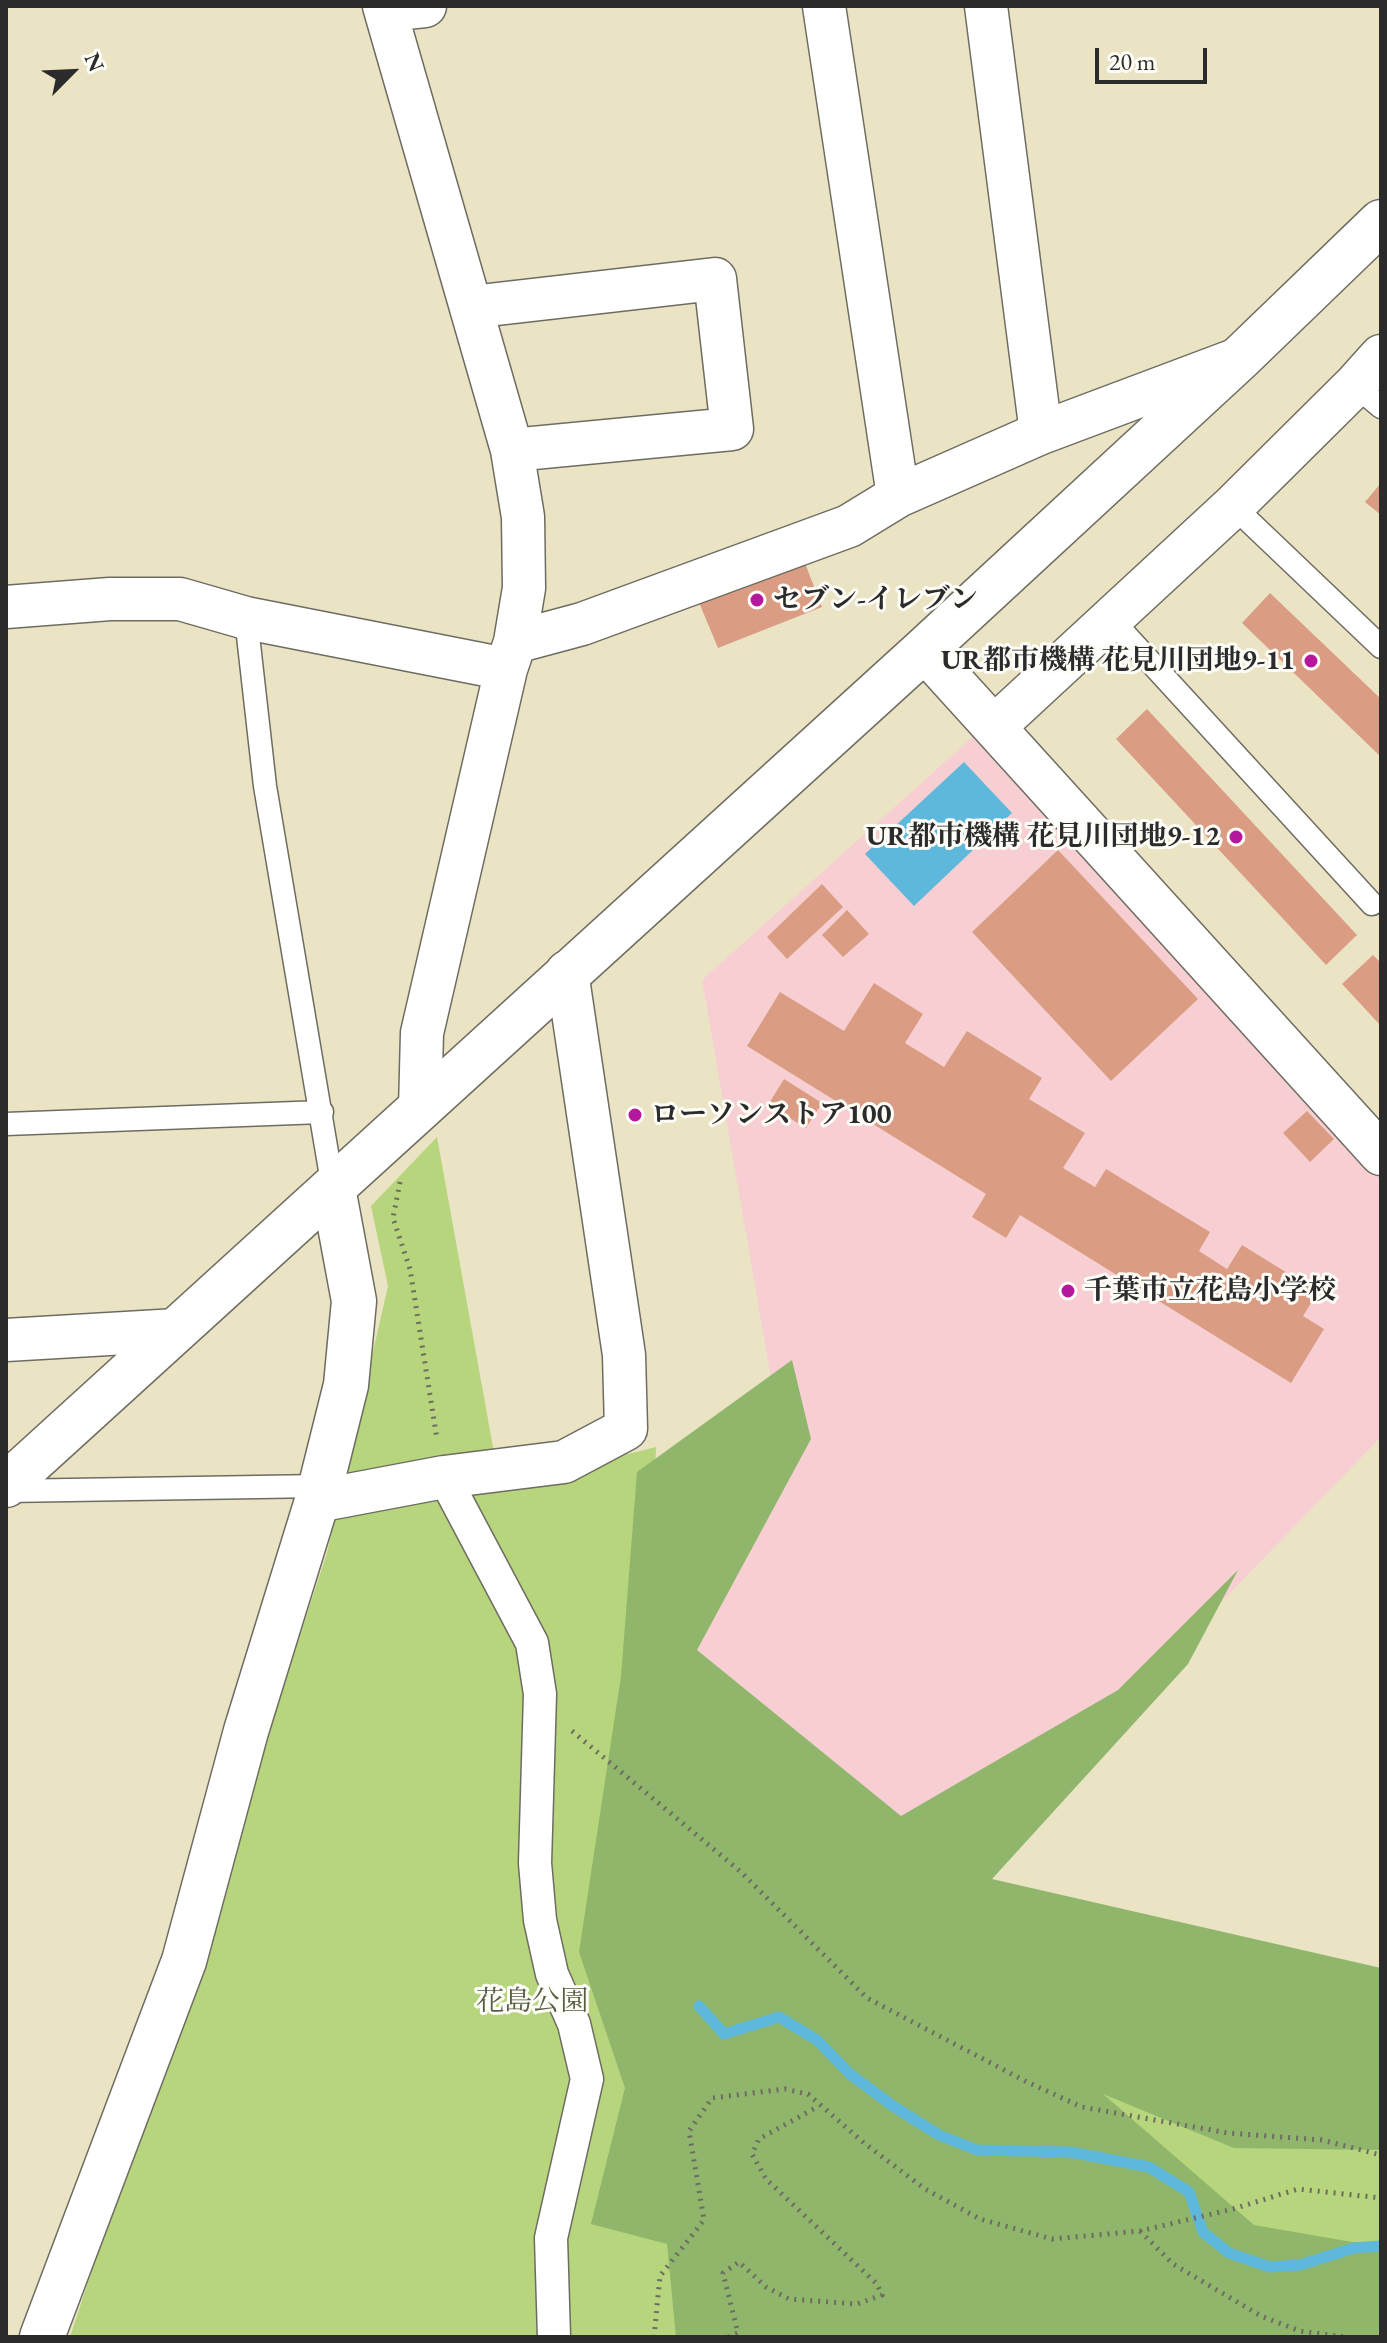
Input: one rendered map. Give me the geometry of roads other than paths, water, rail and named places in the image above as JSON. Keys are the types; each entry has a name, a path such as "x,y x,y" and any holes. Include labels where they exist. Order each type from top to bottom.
{"street":[{"path":"824,6 898,496"},
{"path":"986,6 1041,433"},
{"path":"399,7 471,307 512,450 523,517 524,588 422,1033 420,1109"},
{"path":"6,1488 567,972 924,650 1240,358 1381,222"},
{"path":"471,307 715,279 732,429 512,450"},
{"path":"6,607 110,599 180,599 246,618 510,655 582,624 849,526 898,496 1041,433 1240,358"},
{"path":"994,727 1233,506 1372,383"},
{"path":"924,650 1381,1154"},
{"path":"319,1493 564,1462 626,1429 624,1355 567,972"},
{"path":"42,2337 184,1961 246,1731 319,1493 346,1385 354,1301 333,1188"},
{"path":"6,1340 177,1330"},
{"path":"444,1477 532,1643 540,1704 535,1863 540,1920 552,1974 574,2024 587,2079 551,2238 554,2337"}],"lane":[{"path":"1233,506 1381,647"},
{"path":"246,618 265,786 333,1188"},
{"path":"1111,619 1372,904"},
{"path":"6,1124 322,1112"},
{"path":"6,1488 319,1493"}],"water":[{"path":"964,762 1012,813 914,906 865,854"}],"waterway":[{"path":"699,2006 724,2034 779,2017 817,2040 850,2074 893,2106 939,2135 977,2150 1070,2152 1149,2167 1189,2192 1203,2232 1229,2253 1270,2267 1300,2265 1354,2248 1381,2246"}],"place":[{"name":"セブン-イレブン","path":"757,600"},
{"name":"UR都市機構 花見川団地9-11","path":"1311,661"},
{"name":"UR都市機構 花見川団地9-12","path":"1236,837"},
{"name":"ローソンストア100","path":"635,1115"},
{"name":"千葉市立花島小学校","path":"1068,1291"}],"park label":[{"name":"花島公園","path":"532,2002"}]}
